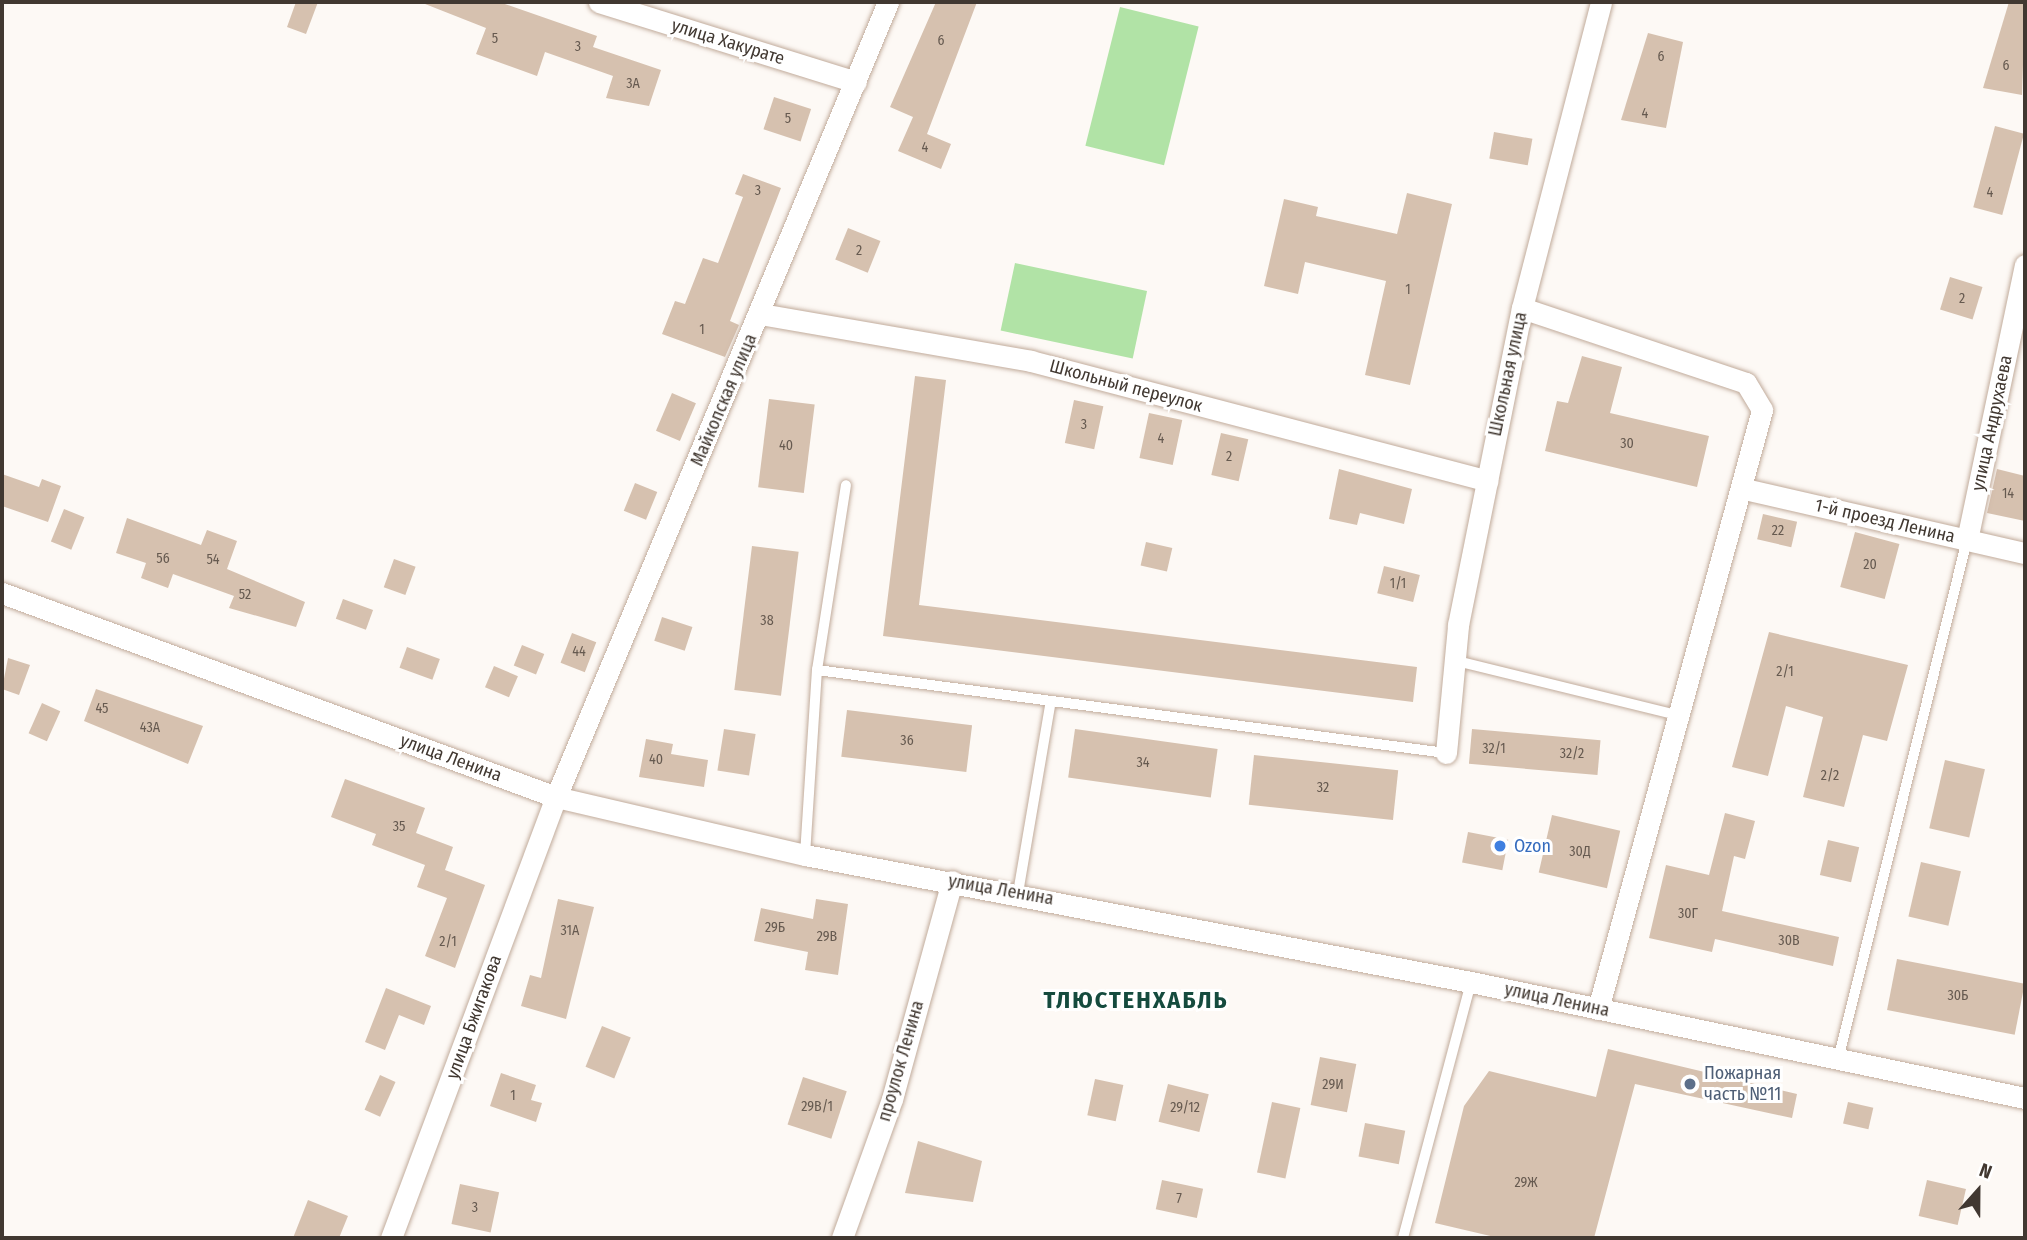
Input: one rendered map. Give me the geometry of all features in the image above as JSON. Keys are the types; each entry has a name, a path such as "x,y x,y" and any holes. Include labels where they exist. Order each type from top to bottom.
{"street":[{"name":"улица Хакурате","path":"599,2 856,82"},
{"name":"Майкопская улица","path":"556,797 760,314 888,2"},
{"name":"Школьная улица","path":"1446,753 1453,660 1522,308 1601,2"},
{"name":"улица Андрухаева","path":"1967,540 2025,265"},
{"path":"1522,308 1746,383 1762,410 1745,489 1598,1009"},
{"name":"Школьный переулок","path":"760,314 1031,361 1487,481"},
{"name":"1-й проезд Ленина","path":"1745,489 2025,553"},
{"name":"улица Ленина","path":"2,593 556,797 805,855 1018,893 1471,982 2025,1098"},
{"name":"улица Бжигакова","path":"391,1238 556,797"},
{"name":"проулок Ленина","path":"842,1238 892,1099 951,881"}],"lane":[{"path":"805,855 817,670 846,485"},
{"path":"1838,1060 1967,540"},
{"path":"1453,660 1682,716"},
{"path":"817,670 1050,705 1446,753"},
{"path":"1018,893 1050,705"},
{"path":"1403,1238 1471,982"}],"green space":[{"path":"1120,7 1199,27 1164,165 1085,146"},
{"path":"1015,263 1147,291 1133,359 1001,330"}],"building":[{"path":"296,2 318,2 306,34 287,27"},
{"path":"420,2 499,2 597,36 593,47 661,70 649,106 606,98 613,76 545,52 537,76 476,54 486,28"},
{"path":"936,2 977,2 927,134 951,144 941,169 898,151 913,117 890,107"},
{"path":"2009,2 2025,4 2022,95 1983,88"},
{"path":"1648,33 1683,42 1666,128 1621,120"},
{"path":"774,97 811,109 801,141 763,129"},
{"path":"1995,126 2024,134 2002,215 1973,207"},
{"path":"1494,132 1532,139 1528,165 1489,159"},
{"path":"743,174 781,188 730,321 739,325 725,357 662,334 675,301 685,304 703,258 718,263 743,197 735,194"},
{"path":"1407,193 1452,204 1410,385 1365,375 1386,281 1305,262 1298,294 1264,286 1284,199 1318,207 1316,216 1397,234"},
{"path":"848,228 880,241 868,273 835,260"},
{"path":"1950,277 1983,287 1973,319 1940,310"},
{"path":"1582,356 1622,367 1610,413 1709,436 1697,487 1545,451 1557,401 1568,403"},
{"path":"915,376 946,380 919,605 1417,667 1413,702 883,636"},
{"path":"672,393 696,403 680,441 656,431"},
{"path":"769,399 815,405 804,493 758,487"},
{"path":"1074,400 1103,406 1094,449 1065,443"},
{"path":"1149,413 1182,420 1173,465 1139,458"},
{"path":"1221,433 1248,439 1239,481 1211,475"},
{"path":"1339,469 1412,489 1404,524 1360,513 1357,525 1329,519"},
{"path":"1997,469 2025,476 2025,521 1987,513"},
{"path":"2,474 39,487 42,479 61,486 48,522 2,506"},
{"path":"635,483 657,492 646,520 624,511"},
{"path":"64,509 84,517 71,550 51,541"},
{"path":"1763,514 1797,522 1791,547 1757,539"},
{"path":"127,518 201,545 207,530 237,541 227,569 305,602 296,627 229,608 234,596 173,574 168,588 141,578 146,563 116,553"},
{"path":"1855,532 1899,544 1885,599 1840,587"},
{"path":"1146,542 1172,548 1167,571 1141,565"},
{"path":"752,546 799,552 781,696 734,690"},
{"path":"394,559 416,567 405,595 384,587"},
{"path":"1384,566 1420,575 1413,602 1377,593"},
{"path":"343,599 373,610 366,630 336,619"},
{"path":"662,617 692,627 685,651 654,641"},
{"path":"1769,632 1908,665 1887,741 1863,735 1844,807 1803,797 1823,717 1786,706 1768,776 1732,767"},
{"path":"572,633 596,642 585,672 561,663"},
{"path":"522,645 544,654 536,674 514,665"},
{"path":"407,647 440,659 432,680 399,668"},
{"path":"8,658 30,665 19,695 2,689"},
{"path":"494,666 518,676 509,697 485,687"},
{"path":"96,689 203,726 188,764 84,721"},
{"path":"42,703 60,711 47,741 29,733"},
{"path":"847,710 972,725 966,772 841,757"},
{"path":"724,729 756,734 749,775 717,770"},
{"path":"1075,729 1218,749 1211,798 1068,778"},
{"path":"1472,729 1601,740 1597,775 1469,764"},
{"path":"646,739 673,744 671,754 708,760 704,787 639,777"},
{"path":"1254,755 1398,770 1393,820 1249,805"},
{"path":"1945,760 1985,769 1969,837 1929,828"},
{"path":"345,779 425,808 416,833 453,847 445,870 485,885 455,968 425,956 447,898 417,887 425,865 372,845 376,834 331,817"},
{"path":"1725,813 1755,821 1745,859 1734,856 1722,911 1839,937 1833,966 1715,939 1712,952 1649,938 1666,865 1709,875"},
{"path":"1552,815 1620,831 1607,888 1539,872"},
{"path":"1468,832 1508,840 1502,870 1462,862"},
{"path":"1828,840 1859,847 1851,882 1820,875"},
{"path":"1921,862 1961,871 1948,926 1908,917"},
{"path":"558,899 594,907 566,1019 521,1006 530,975 541,978"},
{"path":"816,899 848,904 838,975 805,970 808,952 754,941 761,908 813,919"},
{"path":"1897,959 2025,984 2015,1035 1887,1010"},
{"path":"386,988 431,1006 424,1025 399,1015 385,1050 365,1042"},
{"path":"602,1026 631,1038 614,1078 586,1067"},
{"path":"1608,1049 1797,1094 1792,1118 1635,1084 1594,1238 1499,1238 1435,1223 1464,1106 1489,1071 1596,1097"},
{"path":"1320,1057 1356,1064 1347,1112 1311,1105"},
{"path":"501,1073 536,1085 531,1100 542,1103 536,1122 490,1106"},
{"path":"380,1075 396,1082 380,1117 365,1110"},
{"path":"803,1077 847,1091 831,1139 788,1125"},
{"path":"1095,1079 1123,1085 1116,1121 1087,1115"},
{"path":"1168,1084 1209,1094 1199,1132 1159,1122"},
{"path":"1272,1102 1300,1108 1285,1178 1257,1172"},
{"path":"1848,1102 1873,1108 1868,1129 1843,1123"},
{"path":"1365,1123 1405,1131 1399,1164 1359,1156"},
{"path":"918,1141 982,1161 973,1202 905,1193"},
{"path":"1162,1180 1203,1189 1197,1218 1156,1209"},
{"path":"1927,1180 1966,1189 1958,1225 1919,1216"},
{"path":"460,1184 499,1192 491,1232 451,1224"},
{"path":"308,1200 348,1216 339,1238 293,1238"}],"place":[{"name":"Ozon","path":"1500,846"},
{"name":"Пожарная часть №11","path":"1690,1084"}],"district":[{"name":"ТЛЮСТЕНХАБЛЬ","path":"1136,1001"}]}
